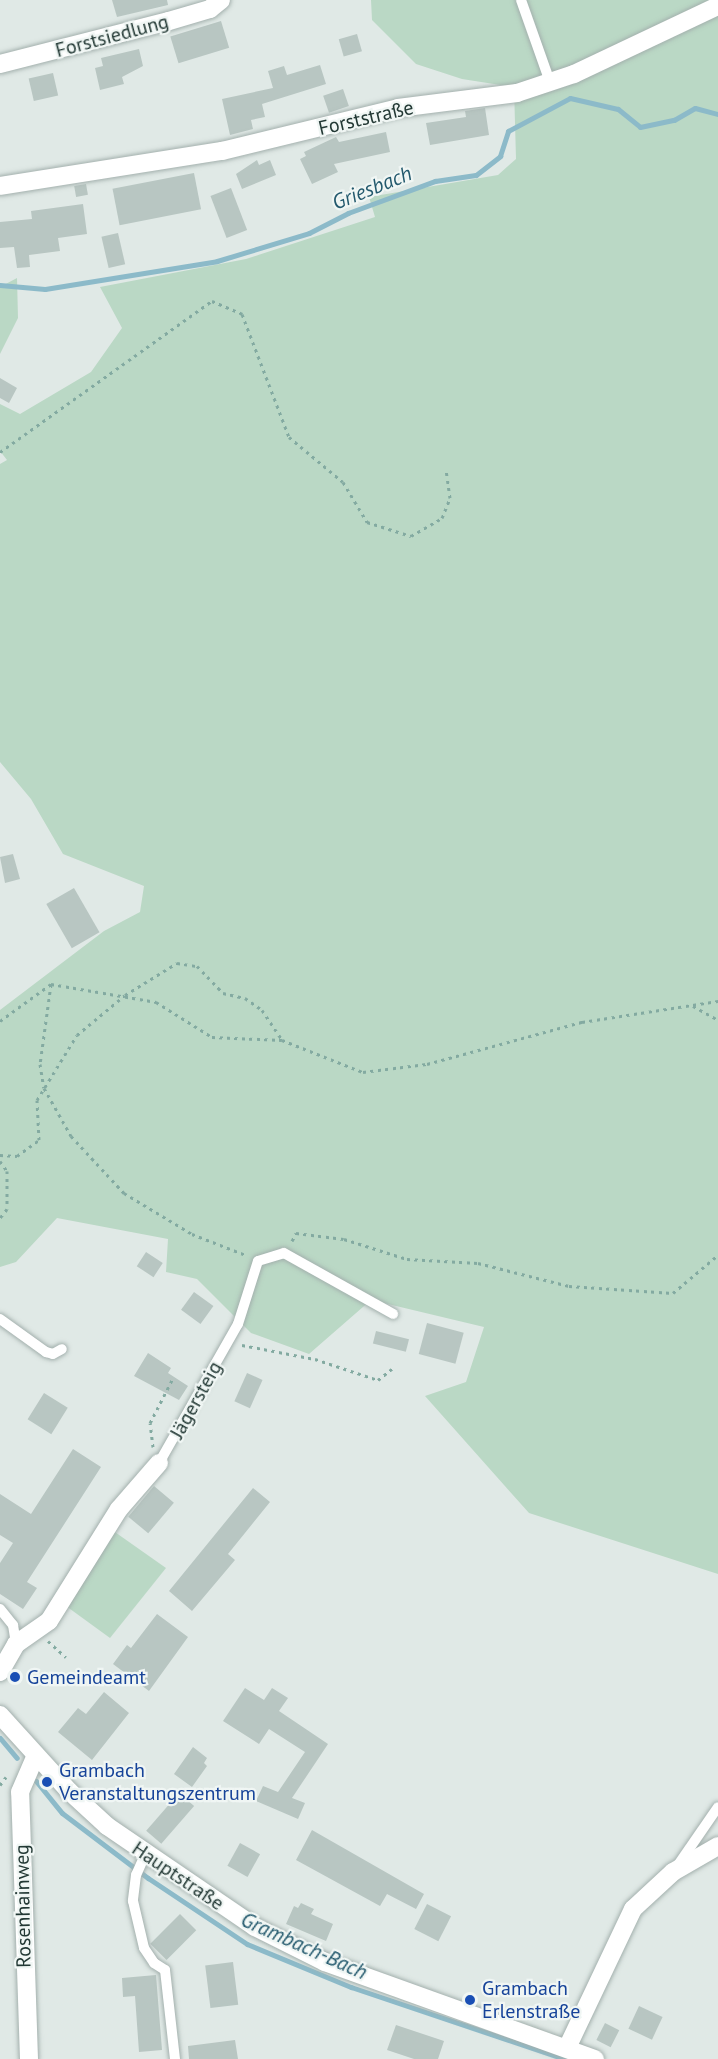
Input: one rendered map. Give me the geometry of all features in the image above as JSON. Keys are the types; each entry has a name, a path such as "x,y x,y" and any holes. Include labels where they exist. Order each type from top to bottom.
{"street":[{"name":"Forstsiedlung","path":"0,64 169,21 210,9 221,0"},
{"name":"Forststraße","path":"0,186 222,151 398,108 516,93 550,82 718,6"},
{"name":"Jägersteig","path":"16,1644 41,1629 120,1509 159,1463"},
{"path":"0,1672 16,1644"},
{"name":"Hauptstraße","path":"0,1714 88,1809 146,1855 234,1914 300,1950 595,2059"},
{"name":"Rosenhainweg","path":"29,2059 20,1792 36,1755"},
{"path":"567,2048 623,1924 644,1896 673,1872 718,1846"}],"lane":[{"path":"521,0 550,82"},
{"path":"258,1261 284,1253 393,1314"},
{"name":"Jägersteig","path":"159,1463 228,1344 258,1261"},
{"path":"0,1319 46,1352 53,1354 62,1349"},
{"path":"0,1609 13,1626 16,1644"},
{"path":"673,1872 718,1806"},
{"path":"146,1855 136,1875 133,1901 144,1948 154,1963 165,1970 175,2059"}],"path":[{"path":"0,452 212,301 242,314 289,437 343,482 367,522 411,536 442,518 450,498 446,470"},
{"path":"0,1155 17,1156 39,1140 35,1110 44,1088 77,1035 125,995 177,963 197,966 223,993 245,998 262,1011 282,1040"},
{"path":"51,984 40,1064 44,1088 71,1136 124,1193 192,1234 258,1261"},
{"path":"0,1021 51,984 156,1002 212,1037 282,1040 363,1072 428,1064 582,1022 718,1001"},
{"path":"692,1005 718,1020"},
{"path":"0,1161 8,1171 7,1209 0,1218"},
{"path":"284,1253 296,1233 344,1239 407,1259 478,1263 569,1287 673,1293 718,1255"},
{"path":"228,1344 276,1349 378,1380 393,1368"},
{"path":"159,1463 150,1423 173,1378"},
{"path":"41,1629 49,1644 66,1657"}],"green space":[{"path":"371,0 718,0 718,1574 529,1513 425,1396 466,1382 484,1327 371,1300 309,1354 251,1333 197,1279 166,1272 168,1239 57,1218 16,1262 0,1267 0,1010 104,931 140,912 144,886 63,854 31,799 0,762 0,464 7,460 0,451 0,404 20,414 91,372 122,328 100,287 246,259 375,217 369,197 498,175 516,159 514,87 462,79 416,64 372,20"},
{"path":"17,278 18,318 0,354 0,287"},
{"path":"112,1530 166,1568 110,1638 66,1606"}],"building":[{"path":"112,0 167,0 168,5 117,17"},
{"path":"221,21 229,48 179,63 170,36"},
{"path":"357,34 362,51 344,57 339,39"},
{"path":"139,49 143,66 122,77 124,84 100,90 95,68 103,66 101,58"},
{"path":"320,65 326,84 262,104 265,117 251,120 253,129 230,135 222,99 273,88 268,71 284,66 287,75"},
{"path":"53,73 58,95 34,101 29,79"},
{"path":"343,89 349,106 329,113 323,96"},
{"path":"485,108 489,135 430,145 426,123 466,117 465,111"},
{"path":"386,132 390,152 334,164 338,172 312,184 300,159 306,156 304,152 336,137 339,142"},
{"path":"257,160 259,165 270,160 276,175 242,189 236,174"},
{"path":"194,173 201,209 120,225 113,189"},
{"path":"86,184 88,195 76,197 74,186"},
{"path":"231,188 247,230 227,238 210,196"},
{"path":"83,204 87,234 58,238 60,251 29,255 30,267 17,268 14,247 0,248 0,222 32,219 31,211"},
{"path":"118,233 125,264 109,268 101,237"},
{"path":"0,378 17,388 9,403 0,398"},
{"path":"13,854 20,879 5,883 0,857"},
{"path":"74,888 100,932 72,948 46,904"},
{"path":"146,1252 163,1263 154,1277 137,1266"},
{"path":"194,1292 213,1306 200,1324 181,1310"},
{"path":"427,1323 464,1333 455,1364 419,1354"},
{"path":"376,1331 409,1339 406,1352 373,1344"},
{"path":"148,1353 171,1368 168,1373 188,1386 179,1400 134,1376"},
{"path":"247,1373 263,1380 250,1408 234,1401"},
{"path":"44,1393 68,1408 51,1434 28,1419"},
{"path":"73,1449 101,1467 27,1582 37,1588 23,1609 0,1594 0,1563 13,1543 0,1535 0,1494 31,1514"},
{"path":"154,1486 174,1503 148,1533 128,1517"},
{"path":"253,1488 270,1502 228,1554 235,1560 192,1611 169,1591"},
{"path":"157,1614 188,1637 149,1691 113,1664 127,1645 131,1648"},
{"path":"245,1688 264,1700 272,1688 288,1698 279,1711 328,1744 292,1798 305,1803 298,1819 256,1801 263,1786 278,1792 305,1752 269,1729 259,1744 223,1721"},
{"path":"104,1692 129,1713 92,1760 58,1732 78,1708 86,1714"},
{"path":"193,1747 207,1758 204,1763 207,1766 192,1787 174,1774"},
{"path":"179,1793 194,1806 161,1844 146,1831"},
{"path":"312,1830 424,1894 416,1909 387,1894 380,1906 296,1860"},
{"path":"240,1843 260,1854 248,1877 227,1866"},
{"path":"301,1903 314,1909 311,1914 333,1924 326,1941 286,1924 294,1906 298,1908"},
{"path":"427,1904 451,1916 438,1941 414,1929"},
{"path":"180,1914 196,1930 167,1960 150,1944"},
{"path":"233,1962 238,2005 210,2008 205,1965"},
{"path":"156,1975 162,2050 139,2052 135,1996 123,1997 122,1978"},
{"path":"639,2006 663,2017 652,2040 628,2029"},
{"path":"605,2023 619,2030 611,2047 596,2040"},
{"path":"396,2025 444,2041 438,2059 414,2059 387,2050"},
{"path":"235,2040 238,2059 189,2059 188,2046"}],"waterway":[{"name":"Griesbach","path":"0,285 45,289 217,261 309,233 348,213 435,181 476,175 500,156 508,131 570,98 618,109 640,127 674,120 695,108 718,114"},
{"name":"Grambach-Bach","path":"0,1738 17,1758"},
{"name":"Grambach-Bach","path":"36,1781 62,1813 148,1878 247,1944 351,1987 565,2059"}],"place":[{"name":"Gemeindeamt","path":"15,1677"},
{"name":"Grambach Veranstaltungszentrum","path":"47,1782"},
{"name":"Grambach Erlenstraße","path":"470,2000"}]}
